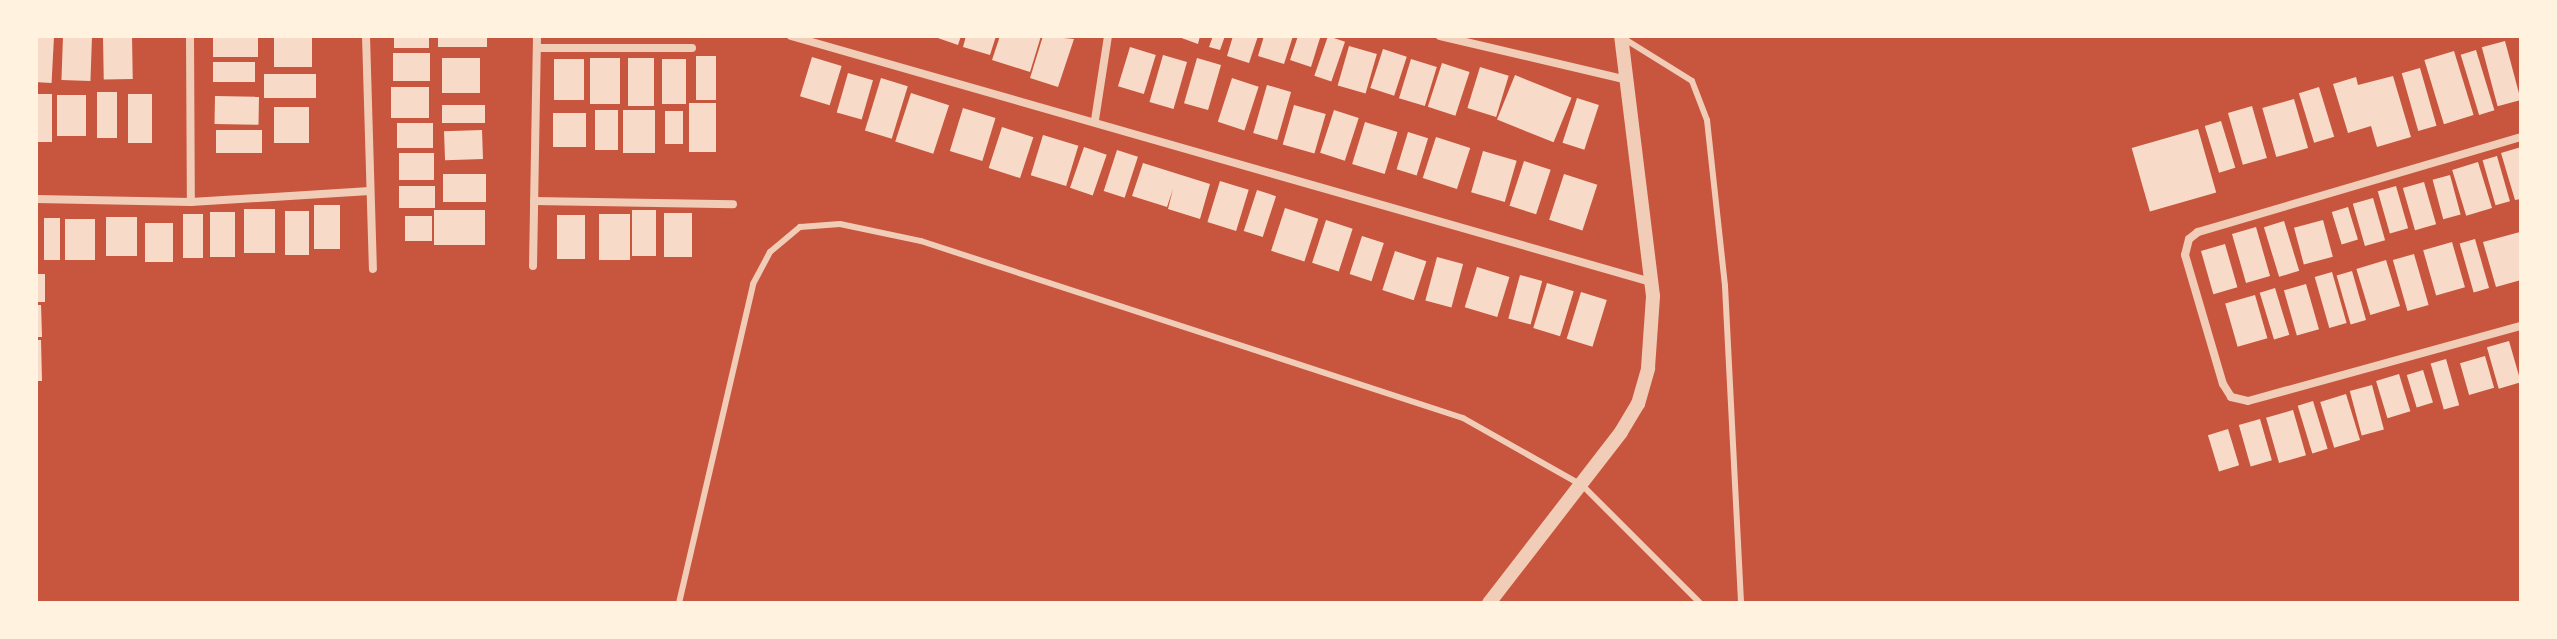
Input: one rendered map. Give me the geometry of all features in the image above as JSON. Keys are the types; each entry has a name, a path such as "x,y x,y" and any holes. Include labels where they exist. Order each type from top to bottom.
{"street":[{"path":"190,36 191,202"},
{"path":"366,36 373,269"},
{"path":"533,266 537,36"},
{"path":"791,36 1095,120 1651,282"},
{"path":"1095,120 1108,36"},
{"path":"1440,36 1628,80"},
{"path":"1489,603 1583,486 1638,404 1654,321 1621,36"},
{"path":"537,48 692,48"},
{"path":"2521,137 2198,232 2189,239 2185,255 2223,384 2231,397 2248,401 2521,326"},
{"path":"36,199 191,202 370,191"},
{"path":"534,201 733,204"}],"lane":[{"path":"1621,36 1692,81 1707,120 1725,286 1741,603"},
{"path":"679,603 753,284 770,252 800,227 840,224 921,241 1448,413 1512,442 1583,486 1700,603"}],"building":[{"path":"36,36 54,37 52,83 36,82"},
{"path":"63,36 92,37 90,81 61,80"},
{"path":"132,36 133,79 104,79 103,37"},
{"path":"213,36 258,36 258,57 213,57"},
{"path":"274,36 312,36 312,67 274,67"},
{"path":"394,36 429,36 429,48 394,48"},
{"path":"438,36 487,36 487,47 438,47"},
{"path":"932,36 961,36 958,45"},
{"path":"966,36 996,36 990,55 963,47"},
{"path":"1000,36 1041,36 1030,72 992,60"},
{"path":"1043,36 1074,39 1058,87 1030,78"},
{"path":"1176,36 1200,36 1198,44"},
{"path":"1213,36 1225,36 1220,50 1209,47"},
{"path":"1233,36 1258,36 1249,63 1227,56"},
{"path":"1264,36 1293,36 1284,64 1258,56"},
{"path":"1298,36 1320,38 1311,67 1290,60"},
{"path":"1328,36 1345,42 1331,82 1314,76"},
{"path":"2505,41 2521,100 2498,106 2482,47"},
{"path":"1349,46 1377,54 1366,93 1338,85"},
{"path":"1130,47 1156,55 1144,94 1118,86"},
{"path":"1383,49 1407,57 1394,96 1370,88"},
{"path":"2476,50 2494,110 2479,115 2461,55"},
{"path":"2454,51 2474,115 2444,124 2424,60"},
{"path":"393,53 430,53 430,81 393,81"},
{"path":"1163,55 1187,62 1174,109 1149,102"},
{"path":"696,56 716,56 716,100 696,100"},
{"path":"812,57 842,66 830,105 800,96"},
{"path":"442,58 480,58 480,93 442,93"},
{"path":"590,58 620,58 620,104 590,104"},
{"path":"628,58 654,58 654,106 628,106"},
{"path":"1197,58 1221,65 1208,110 1184,103"},
{"path":"554,59 584,59 584,100 554,100"},
{"path":"662,59 686,59 686,104 662,104"},
{"path":"1411,59 1437,67 1425,106 1399,98"},
{"path":"213,62 255,62 255,82 213,82"},
{"path":"1442,63 1470,72 1455,116 1428,107"},
{"path":"1480,67 1509,76 1496,117 1467,108"},
{"path":"2420,68 2437,126 2418,131 2402,73"},
{"path":"848,73 873,80 862,120 837,112"},
{"path":"264,74 316,74 316,98 264,98"},
{"path":"1515,75 1572,98 1554,142 1497,120"},
{"path":"2393,76 2411,137 2377,147 2371,126 2348,133 2333,84 2356,77 2358,85"},
{"path":"881,78 908,86 892,139 865,131"},
{"path":"1232,78 1259,87 1244,130 1218,122"},
{"path":"1267,85 1291,92 1277,140 1253,133"},
{"path":"391,87 429,87 429,118 391,118"},
{"path":"2319,87 2334,137 2314,143 2299,93"},
{"path":"97,92 117,92 117,138 97,138"},
{"path":"911,93 949,105 933,154 895,142"},
{"path":"36,94 52,94 52,142 36,142"},
{"path":"128,94 152,94 152,143 128,143"},
{"path":"57,95 86,95 86,136 57,136"},
{"path":"215,96 259,97 259,125 215,124"},
{"path":"1577,98 1599,105 1584,150 1562,143"},
{"path":"2294,99 2308,148 2276,157 2262,108"},
{"path":"689,103 716,103 716,152 689,152"},
{"path":"442,105 485,105 485,123 442,123"},
{"path":"1294,105 1326,114 1314,154 1283,144"},
{"path":"2252,106 2267,158 2243,165 2228,113"},
{"path":"274,107 309,107 309,143 274,143"},
{"path":"963,108 996,118 982,161 950,151"},
{"path":"595,110 618,110 618,150 595,150"},
{"path":"623,110 655,110 655,153 623,153"},
{"path":"1334,110 1359,118 1345,161 1320,153"},
{"path":"665,111 683,111 683,144 665,144"},
{"path":"553,113 586,113 586,147 553,147"},
{"path":"2221,121 2235,168 2219,173 2205,126"},
{"path":"1365,122 1398,132 1385,174 1352,164"},
{"path":"397,123 433,123 433,148 397,148"},
{"path":"1002,127 1033,137 1020,178 989,168"},
{"path":"2198,129 2216,192 2150,211 2132,148"},
{"path":"216,130 262,130 262,153 216,153"},
{"path":"482,130 483,159 445,160 444,131"},
{"path":"1408,132 1428,138 1417,175 1397,169"},
{"path":"1043,135 1078,146 1066,186 1031,175"},
{"path":"1436,137 1470,148 1457,189 1423,178"},
{"path":"1084,147 1107,155 1093,195 1070,188"},
{"path":"2521,147 2521,199 2515,200 2501,153"},
{"path":"1117,150 1138,157 1125,198 1104,191"},
{"path":"1483,151 1517,161 1505,202 1471,192"},
{"path":"399,153 434,153 434,180 399,180"},
{"path":"2497,156 2510,201 2496,205 2483,160"},
{"path":"1524,161 1551,170 1536,214 1509,206"},
{"path":"2478,162 2492,208 2466,216 2452,170"},
{"path":"1143,163 1210,184 1200,219 1168,209 1173,189 1167,207 1132,196"},
{"path":"443,174 486,174 486,202 443,202"},
{"path":"1564,174 1597,185 1582,230 1549,220"},
{"path":"2450,175 2461,215 2443,219 2433,180"},
{"path":"1220,181 1249,190 1236,231 1207,222"},
{"path":"2424,182 2436,224 2415,230 2403,188"},
{"path":"399,186 435,186 435,208 399,208"},
{"path":"2396,186 2408,228 2390,234 2378,191"},
{"path":"1257,190 1276,196 1263,237 1244,231"},
{"path":"2373,198 2385,240 2365,246 2353,204"},
{"path":"314,205 340,205 340,249 314,249"},
{"path":"2348,207 2358,240 2342,244 2332,212"},
{"path":"1285,208 1318,219 1304,262 1271,251"},
{"path":"244,209 275,209 275,253 244,253"},
{"path":"434,210 485,210 485,245 434,245"},
{"path":"632,210 656,210 656,256 632,256"},
{"path":"285,211 309,211 309,255 285,255"},
{"path":"210,212 235,212 235,257 210,257"},
{"path":"664,213 692,213 692,257 664,257"},
{"path":"183,214 203,214 203,258 183,258"},
{"path":"599,214 630,214 630,260 599,260"},
{"path":"557,215 585,215 585,259 557,259"},
{"path":"405,216 432,216 432,241 405,241"},
{"path":"106,217 137,217 137,256 106,256"},
{"path":"44,218 60,218 60,260 44,260"},
{"path":"65,219 95,219 95,260 65,260"},
{"path":"1326,220 1353,229 1339,271 1312,263"},
{"path":"2323,220 2333,257 2304,264 2294,228"},
{"path":"2284,221 2299,271 2279,277 2264,227"},
{"path":"145,223 173,223 173,262 145,262"},
{"path":"2256,227 2270,276 2246,283 2232,234"},
{"path":"2520,232 2521,280 2496,287 2483,242"},
{"path":"1362,236 1384,243 1372,281 1350,274"},
{"path":"2475,239 2489,288 2474,292 2460,243"},
{"path":"2452,242 2465,287 2436,295 2423,250"},
{"path":"2225,244 2237,287 2213,294 2201,251"},
{"path":"1395,251 1426,261 1414,300 1382,290"},
{"path":"2414,254 2429,305 2407,311 2393,260"},
{"path":"1437,257 1463,264 1451,307 1425,300"},
{"path":"2386,260 2400,306 2370,315 2356,269"},
{"path":"1477,267 1510,277 1497,317 1465,307"},
{"path":"2352,271 2366,320 2351,324 2337,275"},
{"path":"2332,272 2347,323 2329,328 2315,277"},
{"path":"36,274 45,274 45,302 36,302"},
{"path":"1520,275 1542,281 1531,324 1508,318"},
{"path":"1547,283 1574,291 1560,336 1533,328"},
{"path":"2306,284 2319,329 2297,336 2284,290"},
{"path":"2275,288 2289,335 2274,340 2260,293"},
{"path":"1581,292 1607,300 1592,347 1567,339"},
{"path":"2255,295 2267,338 2238,347 2225,304"},
{"path":"36,305 41,305 42,337 36,337"},
{"path":"36,340 41,340 42,381 36,381"},
{"path":"2509,341 2521,382 2499,389 2487,347"},
{"path":"2485,356 2494,388 2469,395 2460,363"},
{"path":"2446,359 2459,405 2444,410 2431,363"},
{"path":"2423,370 2433,403 2417,407 2407,375"},
{"path":"2399,374 2410,411 2387,418 2376,381"},
{"path":"2372,385 2384,429 2362,435 2350,391"},
{"path":"2346,394 2360,440 2334,448 2320,402"},
{"path":"2313,401 2328,449 2312,453 2298,406"},
{"path":"2293,410 2306,455 2279,463 2266,418"},
{"path":"2260,419 2272,460 2251,466 2239,425"},
{"path":"2228,429 2239,465 2219,471 2208,435"}]}
